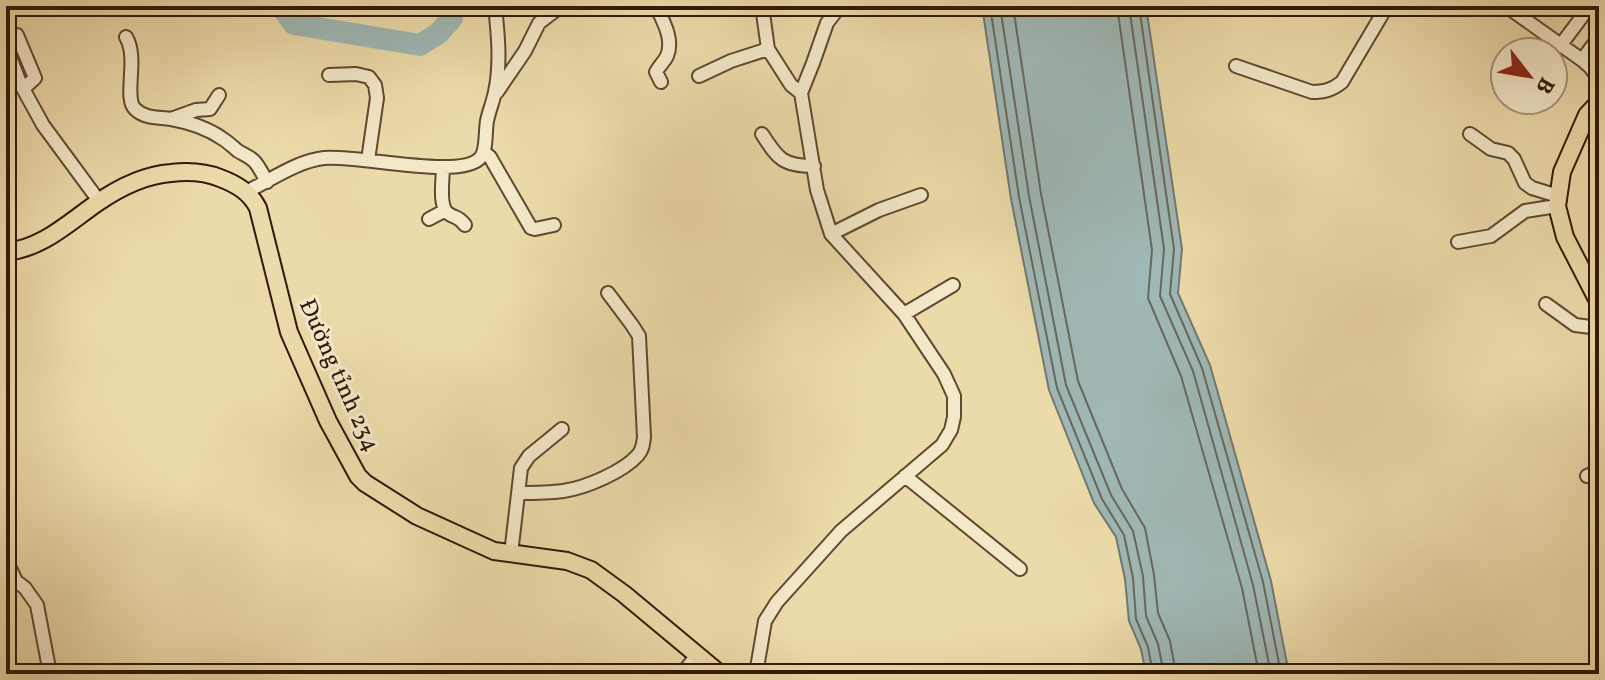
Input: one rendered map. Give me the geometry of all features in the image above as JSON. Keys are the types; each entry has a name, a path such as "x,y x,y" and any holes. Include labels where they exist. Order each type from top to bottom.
{"main road":[{"path":"1599,102 1587,115 1576,138 1562,172 1558,201 1565,237 1599,303"},
{"path":"6,252 41,242 99,201 151,175 179,172 212,174 246,192"},
{"name":"Đường tỉnh 234","path":"246,192 259,213 289,332 328,421 358,476 373,490 417,516 494,551 567,561 591,570 720,674"}],"street":[{"path":"246,192 312,160 335,157 443,167 470,166 484,152 487,121 495,94 498,60 495,6"},
{"path":"495,94 525,51 539,23 561,6"},
{"path":"656,6 669,39 669,51 656,72 661,82"},
{"path":"762,6 768,49 791,85 801,93"},
{"path":"756,674 765,621 777,602 841,531 942,445 954,417 954,396 944,374 904,314 831,234 817,190 801,93 827,23 840,6"},
{"path":"1506,6 1546,36"},
{"path":"1568,36 1590,6"},
{"path":"1236,66 1312,92 1334,88 1342,82 1385,7"},
{"path":"17,35 35,78 23,89"},
{"path":"126,37 133,56 132,106 153,118 171,119 222,138 251,158 267,182"},
{"path":"1582,60 1599,37"},
{"path":"6,47 23,89 43,125 99,201"},
{"path":"699,76 768,49"},
{"path":"1569,52 1590,67 1599,79"},
{"path":"329,75 356,74 369,77 375,85 377,98 368,160"},
{"path":"171,119 196,110 210,109 219,95"},
{"path":"762,134 782,161 797,166 814,166"},
{"path":"1470,134 1491,149 1508,153 1517,164 1525,183 1558,201"},
{"path":"484,152 490,157 531,228 554,225"},
{"path":"443,167 444,211 459,217 465,225"},
{"path":"831,234 879,210 921,195"},
{"path":"1458,242 1491,236 1525,211 1558,201"},
{"path":"429,219 444,211"},
{"path":"904,314 953,285"},
{"path":"518,493 567,491 597,481 632,460 643,447 639,336 608,293"},
{"path":"1546,304 1575,325 1599,328"},
{"path":"511,554 521,468 541,445 562,429"},
{"path":"905,476 1020,569"},
{"path":"6,560 16,581 37,605 48,663 46,674"},
{"path":"682,674 697,655"}],"water":[{"path":"982,6 1146,6 1182,249 1178,293 1210,365 1271,581 1289,674 1146,674 1141,649 1129,621 1125,579 1116,537 1094,503 1049,390 1011,199"}],"waterway":[{"path":"281,6 294,24 420,45 439,33 452,18 451,6"}]}
